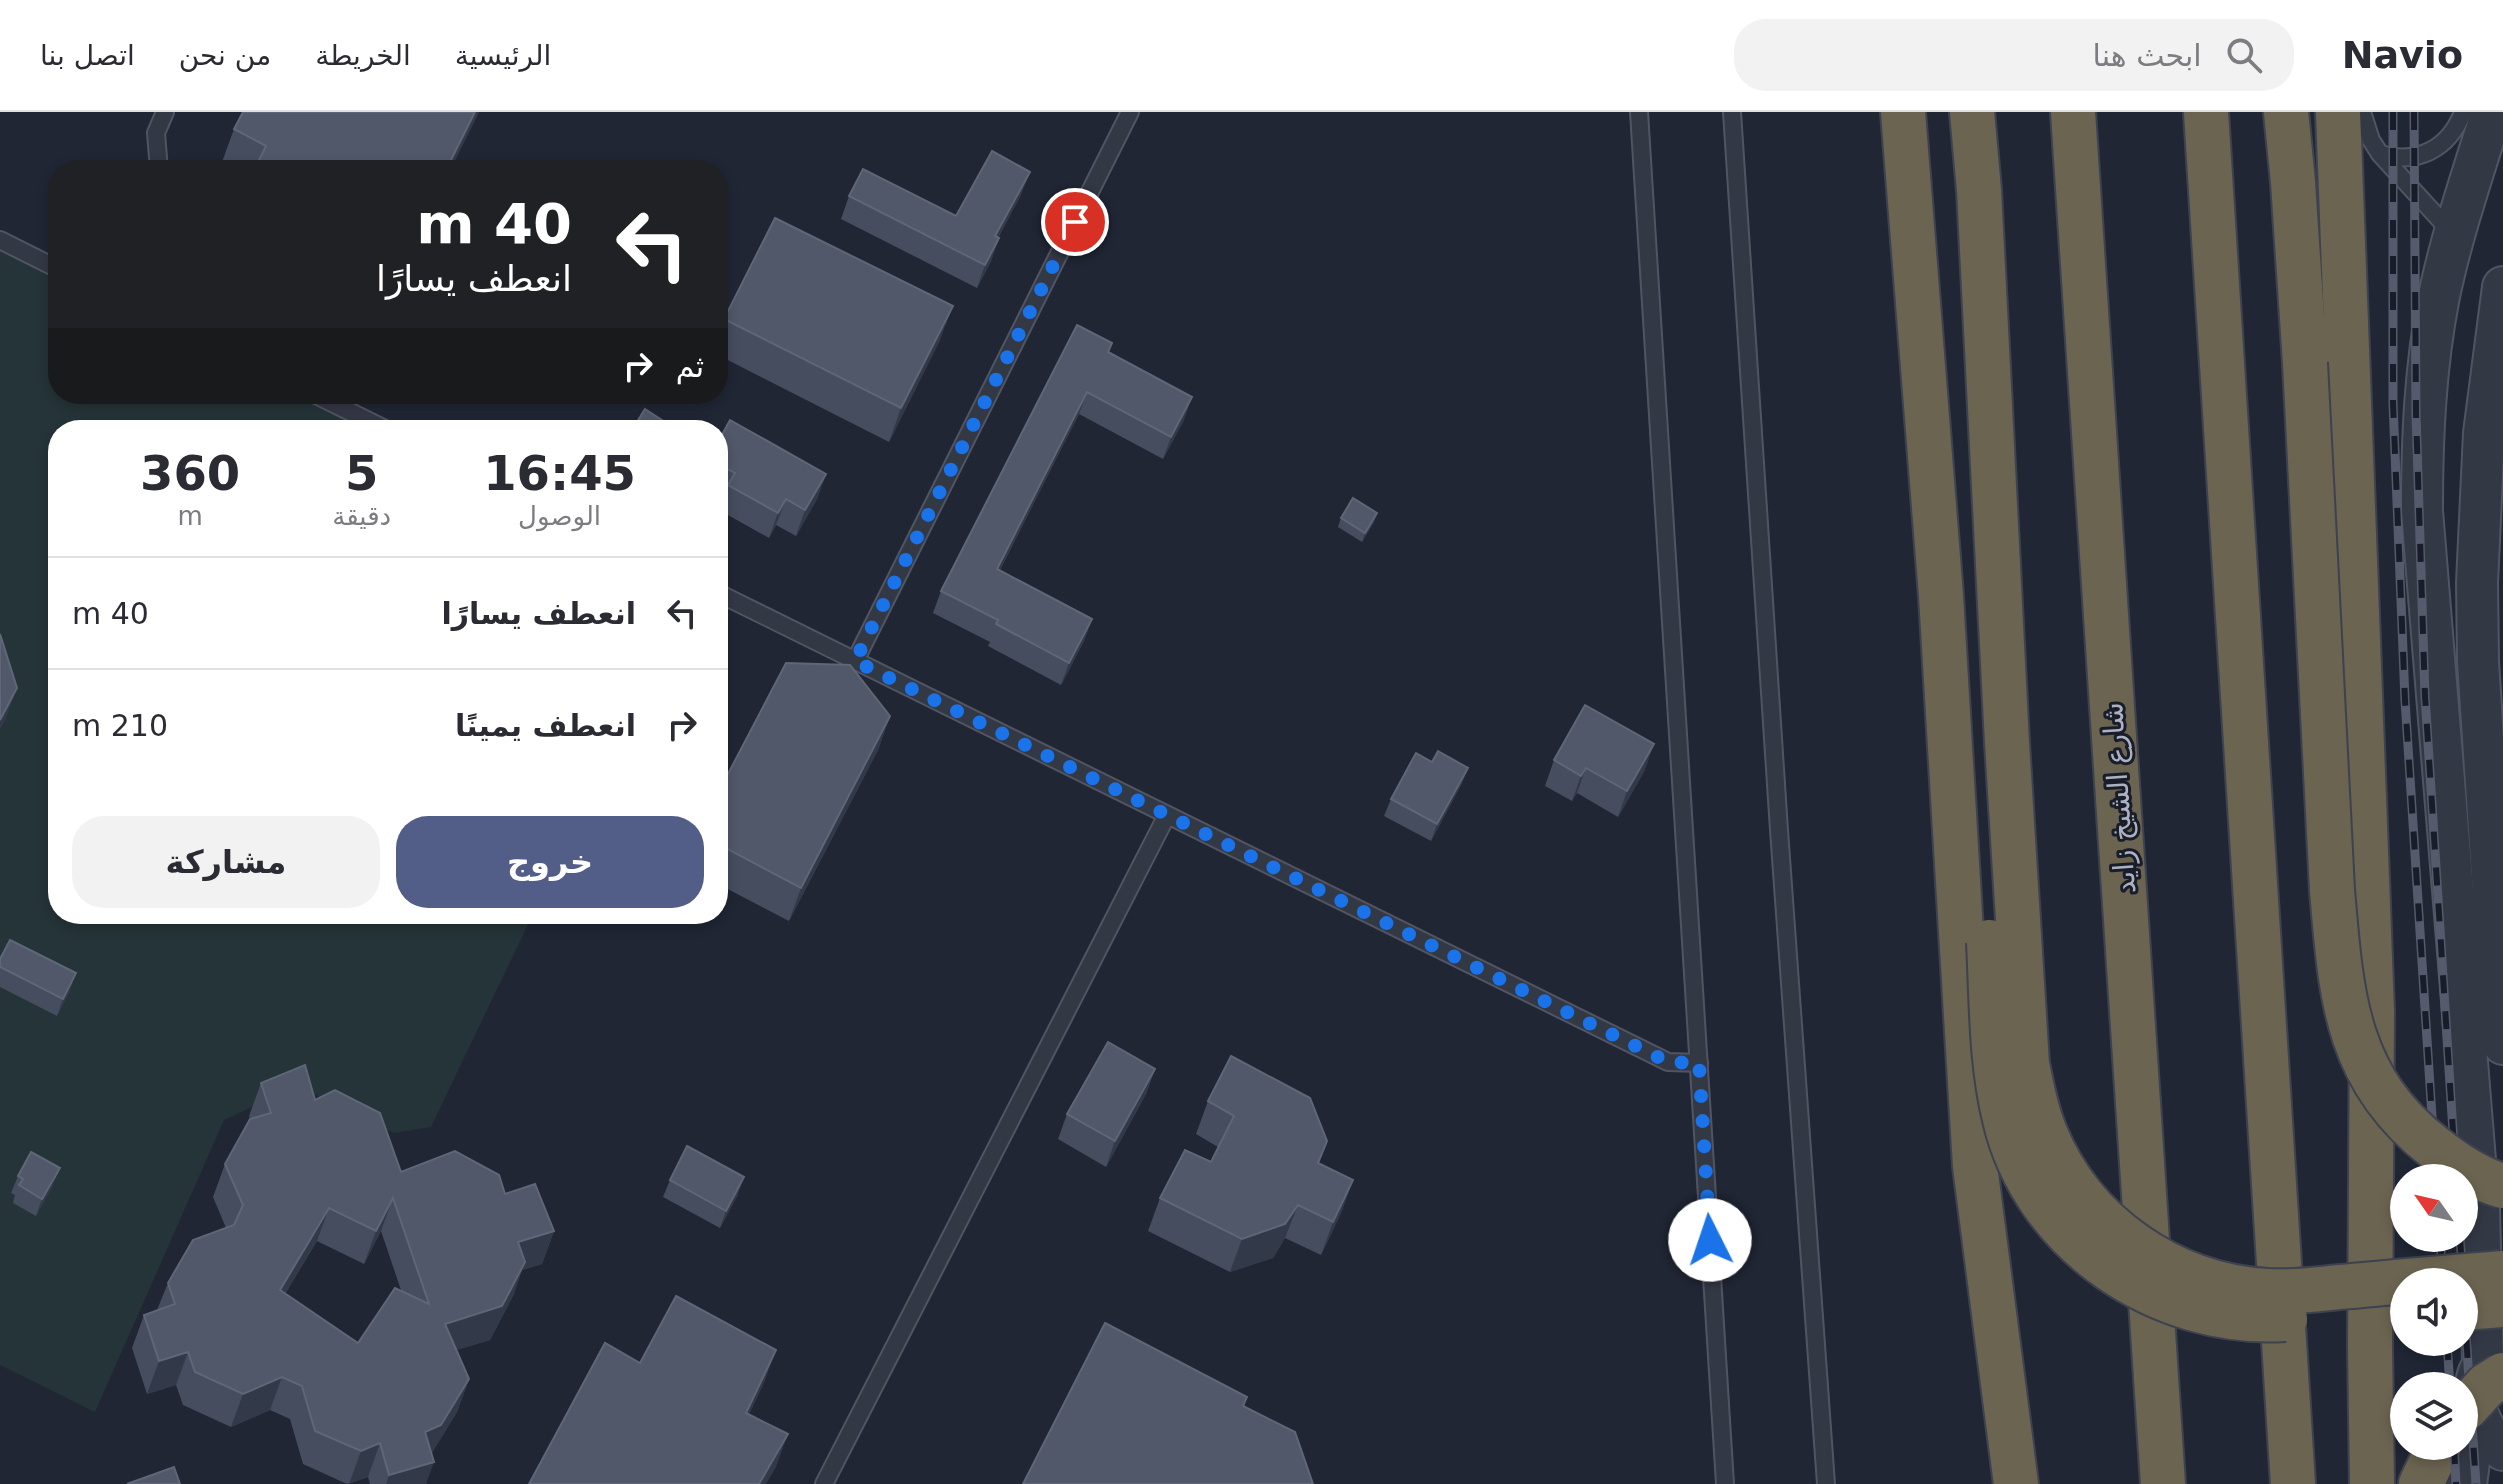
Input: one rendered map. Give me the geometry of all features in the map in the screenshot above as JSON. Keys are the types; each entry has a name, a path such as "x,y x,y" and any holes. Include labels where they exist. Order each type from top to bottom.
{"highway":[{"path":"1903,112 1941,596 1975,1166 2016,1484"},
{"path":"1953,112 1992,742 2027,1064 2045,1134 2061,1167 2106,1223 2165,1264 2198,1278 2233,1287 2269,1291 2503,1273"},
{"path":"1972,112 1979,190 1996,1071 2005,1121 2023,1169 2049,1212 2084,1250 2124,1280 2170,1303 2219,1316 2269,1320 2390,1313"},
{"name":"شارع الشيخ زايد","path":"2073,112 2163,1484"},
{"path":"2206,112 2293,1484"},
{"path":"2286,112 2305,363 2332,890 2346,1011 2360,1056 2383,1096 2412,1131 2450,1161 2503,1186"},
{"path":"2293,182 2294,112"},
{"path":"2338,112 2372,1011 2372,1484"},
{"path":"2478,1307 2503,1305"},
{"path":"2478,1398 2487,1385 2496,1359"},
{"path":"2421,1484 2432,1460"}],"street":[{"path":"2492,112 2454,235 2439,297 2430,350 2422,511 2479,1209 2496,1359"},
{"path":"2454,235 2470,257 2478,284 2457,478 2461,532 2477,583"},
{"path":"2503,287 2494,441 2477,583 2478,662 2503,1044"},
{"path":"2478,1421 2503,1450"},
{"path":"2466,1484 2467,1460"}],"lane":[{"path":"158,160 156,133 165,112"},
{"path":"855,661 1130,112"},
{"path":"1639,112 1725,1484"},
{"path":"1732,112 1826,1484"},
{"path":"2362,112 2371,140 2380,154 2454,235"},
{"path":"2380,154 2404,159 2428,153 2448,139 2463,112"},
{"path":"0,240 48,264"},
{"path":"334,404 367,420"},
{"path":"728,598 1668,1062 1699,1063"},
{"path":"824,1484 1167,815"}],"shaded area":[{"path":"0,245 48,269 48,404 313,404 344,420 48,420 48,924 528,924 431,1127 394,1133 298,1086 224,1120 95,1412 0,1365 0,730 5,721 0,706"}],"building":[{"path":"243,112 475,112 451,160 259,160 266,146 234,129"},
{"path":"992,151 1030,172 995,236 999,238 985,265 849,196 863,169 956,216"},
{"path":"775,218 953,306 901,408 728,321 728,311"},
{"path":"1077,325 1112,343 1108,352 1192,397 1171,437 1087,392 997,569 1092,619 1069,663 996,624 998,620 941,591"},
{"path":"645,409 662,420 638,420"},
{"path":"730,420 826,474 805,510 786,499 778,513 728,485 735,473 728,469"},
{"path":"1353,498 1377,513 1365,533 1341,518"},
{"path":"0,634 17,688 0,720"},
{"path":"786,663 850,665 890,716 801,888 728,849 728,774"},
{"path":"1585,705 1654,744 1627,791 1586,768 1581,776 1554,760"},
{"path":"1438,751 1468,768 1437,824 1391,799 1416,753 1432,762"},
{"path":"10,940 76,973 63,999 0,967 0,959"},
{"path":"1108,1042 1155,1069 1115,1141 1067,1114"},
{"path":"1231,1056 1310,1098 1327,1141 1318,1163 1353,1180 1333,1222 1298,1205 1285,1224 1242,1239 1160,1198 1185,1150 1211,1162 1234,1116 1208,1101"},
{"path":"305,1065 315,1100 335,1090 380,1113 401,1172 455,1151 499,1175 505,1194 535,1184 554,1231 518,1242 525,1262 502,1306 445,1324 469,1379 441,1425 425,1432 434,1462 389,1475 380,1443 361,1451 315,1431 302,1386 282,1377 243,1394 195,1372 188,1352 159,1361 144,1315 175,1304 168,1283 193,1240 234,1225 243,1205 225,1164 250,1119 271,1113 261,1083","holes":["393,1198 429,1304 395,1288 358,1343 280,1290 329,1208 376,1231"]},
{"path":"687,1146 744,1177 726,1211 670,1180"},
{"path":"31,1152 60,1168 42,1199 19,1185 23,1179 18,1176"},
{"path":"676,1296 776,1350 746,1413 788,1434 759,1484 529,1484 605,1343 640,1363"},
{"path":"1105,1323 1247,1397 1243,1406 1295,1432 1313,1484 1023,1484"},
{"path":"174,1467 180,1484 127,1484"}],"railway":[{"path":"2393,112 2393,403 2405,700 2435,1164"},
{"path":"2414,112 2416,414 2425,696 2455,1164"},
{"path":"2441,1252 2442,1268"},
{"path":"2461,1252 2462,1268"},
{"path":"2448,1356 2449,1372"},
{"path":"2467,1356 2476,1484"},
{"path":"2455,1460 2456,1484"}],"route":[{"path":"1075,222 855,661 1668,1062 1699,1063 1710,1240"}]}
